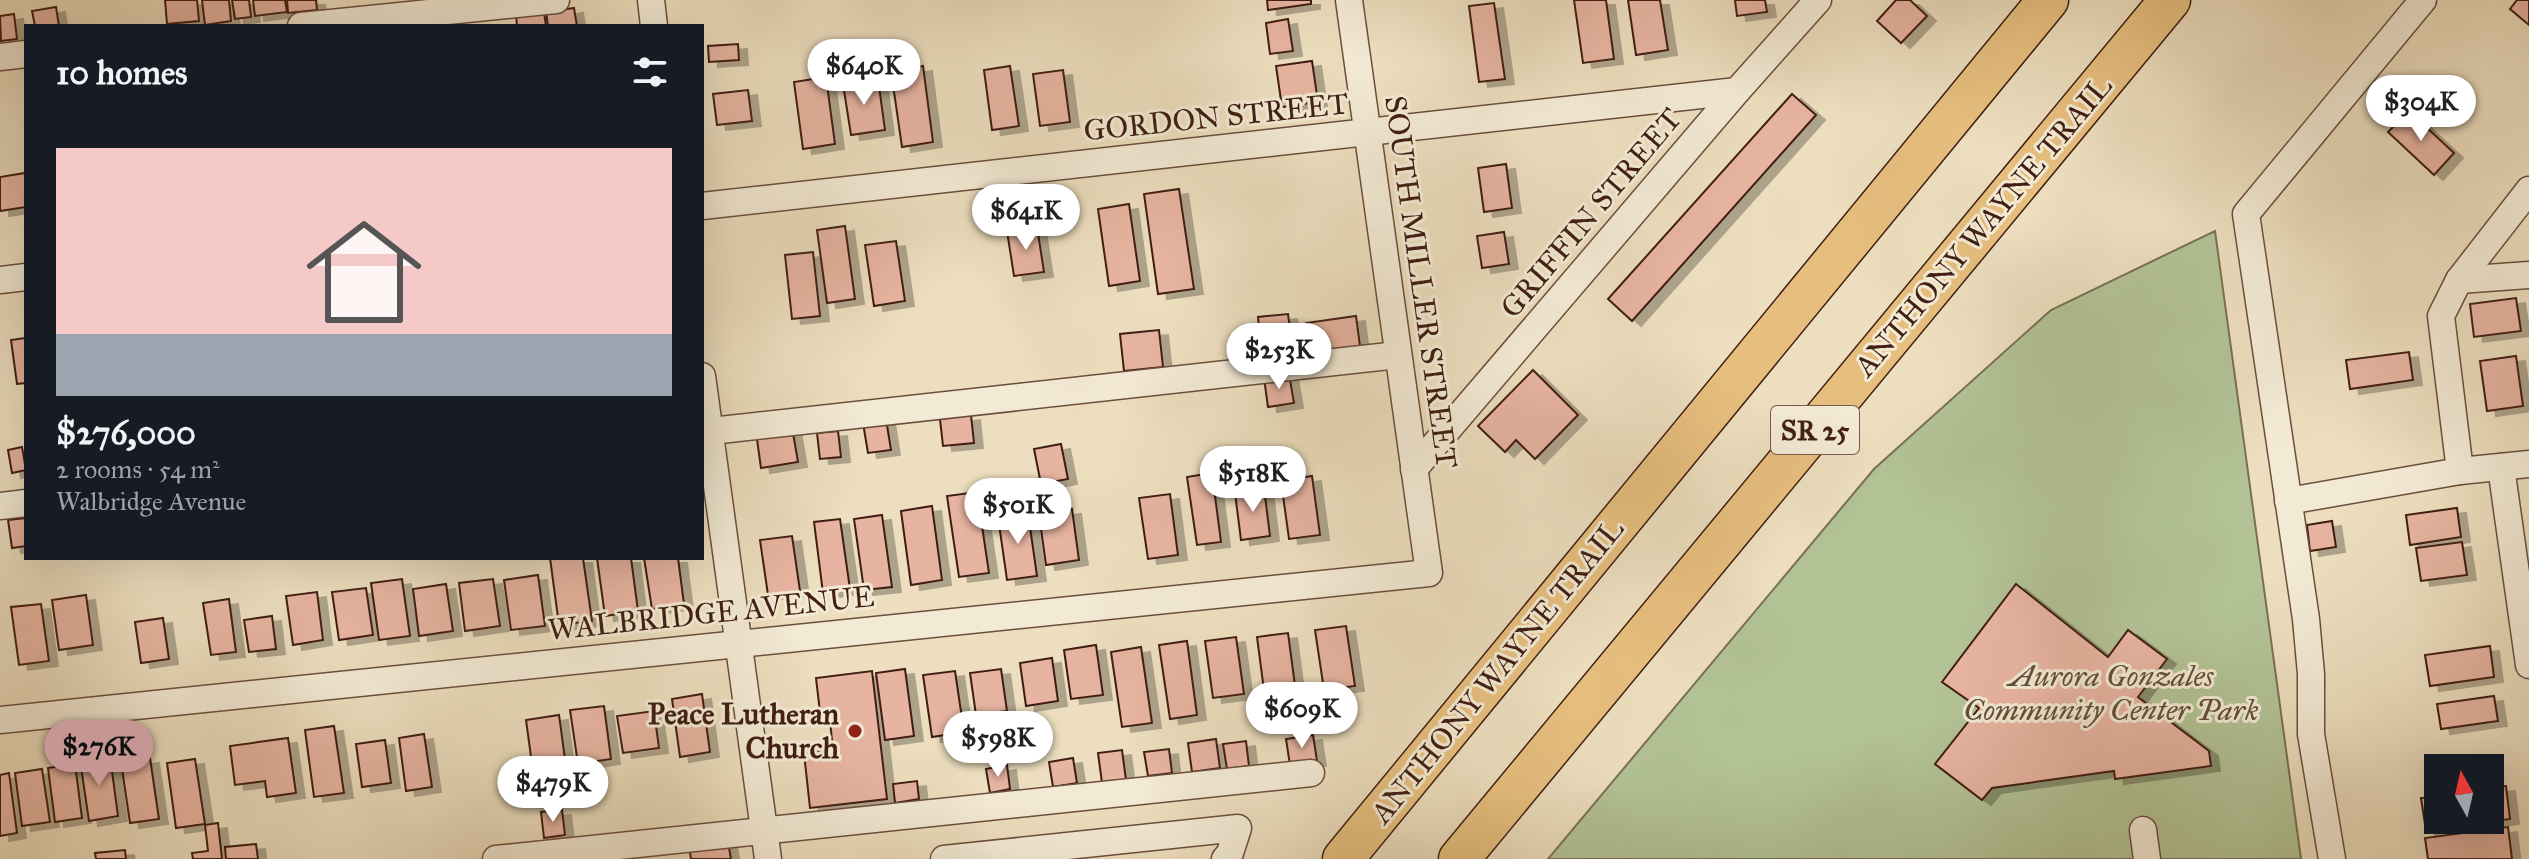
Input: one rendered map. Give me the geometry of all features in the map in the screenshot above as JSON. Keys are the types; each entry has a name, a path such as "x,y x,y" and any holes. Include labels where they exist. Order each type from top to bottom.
{"highway":[{"name":"ANTHONY WAYNE TRAIL","path":"1343,859 2048,0"},
{"name":"ANTHONY WAYNE TRAIL","path":"1459,859 2170,0"}],"street":[{"path":"321,24 556,0"},
{"path":"651,0 654,24"},
{"name":"SOUTH MILLER STREET","path":"1349,0 1429,573"},
{"name":"GRIFFIN STREET","path":"1414,469 1818,0"},
{"path":"2332,859 2311,734 2307,633 2246,214 2423,0"},
{"path":"0,57 24,54"},
{"name":"GORDON STREET","path":"704,206 1737,91"},
{"path":"2460,471 2441,316 2459,280 2529,190"},
{"path":"2459,280 2529,275"},
{"path":"0,280 24,277"},
{"path":"706,432 1398,355"},
{"path":"704,404 768,859"},
{"path":"2288,501 2460,471 2529,464"},
{"path":"2501,467 2529,665"},
{"path":"0,506 24,503"},
{"name":"WALBRIDGE AVENUE","path":"0,720 1429,573"},
{"path":"496,859 1311,773"},
{"path":"944,859 1238,828 1225,859"},
{"path":"2143,830 2147,859"}],"green space":[{"name":"Aurora Gonzales Community Center Park","path":"2215,231 2301,859 1548,859 1874,469 2051,310"}],"building":[{"path":"165,0 197,0 199,21 167,24"},
{"path":"202,0 229,0 231,21 205,24"},
{"path":"232,0 249,0 251,17 235,19"},
{"path":"253,0 285,0 287,12 255,16"},
{"path":"287,0 316,0 317,10 288,13"},
{"path":"1267,0 1311,0 1311,4 1268,10"},
{"path":"1574,0 1606,0 1614,59 1583,63"},
{"path":"1628,0 1660,0 1668,50 1636,55"},
{"path":"1735,0 1765,0 1767,12 1737,16"},
{"path":"1896,0 1910,0 1927,16 1901,43 1877,21"},
{"path":"2517,0 2529,0 2529,25 2510,9"},
{"path":"1494,3 1505,79 1479,82 1469,6"},
{"path":"56,7 59,24 35,24 32,11"},
{"path":"574,8 577,24 548,24 546,12"},
{"path":"544,12 546,24 517,24 516,15"},
{"path":"14,14 17,39 1,41 0,16"},
{"path":"1288,19 1293,51 1270,54 1266,23"},
{"path":"738,44 739,60 709,62 708,46"},
{"path":"1312,61 1318,102 1282,107 1276,66"},
{"path":"923,66 933,142 902,147 891,71"},
{"path":"1010,66 1019,126 992,130 984,70"},
{"path":"1063,70 1070,122 1040,126 1033,74"},
{"path":"826,77 835,144 803,149 794,82"},
{"path":"878,79 885,130 851,135 843,84"},
{"path":"748,90 752,121 717,125 713,94"},
{"path":"1792,94 1816,115 1632,321 1608,299"},
{"path":"2409,111 2454,153 2434,175 2388,132"},
{"path":"1506,164 1512,208 1484,212 1478,168"},
{"path":"24,173 24,207 0,211 0,177"},
{"path":"1179,189 1194,289 1158,294 1144,194"},
{"path":"1129,204 1140,281 1109,286 1098,209"},
{"path":"845,226 855,299 827,303 817,230"},
{"path":"1037,227 1044,272 1014,276 1007,231"},
{"path":"1504,232 1509,264 1482,268 1477,236"},
{"path":"896,241 905,301 874,306 865,245"},
{"path":"813,252 820,316 792,319 785,255"},
{"path":"2516,298 2521,331 2474,337 2470,304"},
{"path":"1288,314 1293,351 1262,354 1258,317"},
{"path":"1356,316 1360,346 1310,353 1306,323"},
{"path":"1159,330 1163,367 1124,371 1120,334"},
{"path":"24,338 24,383 17,384 11,340"},
{"path":"2409,352 2413,380 2350,389 2346,360"},
{"path":"2516,356 2523,406 2487,411 2480,361"},
{"path":"1533,370 1578,415 1535,459 1516,440 1505,452 1478,426"},
{"path":"1289,374 1294,403 1268,407 1264,378"},
{"path":"971,415 974,443 943,446 940,419"},
{"path":"886,419 891,450 868,453 863,423"},
{"path":"792,427 798,462 761,468 756,432"},
{"path":"838,431 841,457 820,459 817,433"},
{"path":"1061,444 1068,479 1041,484 1034,449"},
{"path":"22,447 24,470 12,473 8,450"},
{"path":"1212,473 1221,542 1197,545 1187,477"},
{"path":"1312,476 1320,535 1289,539 1281,481"},
{"path":"1264,488 1270,536 1241,540 1235,493"},
{"path":"977,492 989,573 959,577 947,496"},
{"path":"1170,494 1178,555 1148,559 1139,498"},
{"path":"932,506 942,580 911,585 901,511"},
{"path":"2457,508 2461,537 2410,545 2406,515"},
{"path":"1072,509 1079,560 1046,565 1041,529 1046,529 1043,513"},
{"path":"1028,513 1037,576 1007,580 998,517"},
{"path":"882,515 892,587 864,590 854,519"},
{"path":"24,518 24,546 12,548 8,520"},
{"path":"840,519 850,589 823,593 814,522"},
{"path":"2332,521 2336,547 2310,551 2307,525"},
{"path":"792,536 800,591 768,595 760,540"},
{"path":"2462,542 2467,575 2421,581 2416,548"},
{"path":"550,560 583,560 592,621 559,625"},
{"path":"597,560 631,560 638,611 605,616"},
{"path":"644,560 678,560 684,604 652,609"},
{"path":"538,575 545,626 511,630 504,580"},
{"path":"402,579 410,636 379,640 371,583"},
{"path":"493,579 500,626 465,631 459,583"},
{"path":"446,584 453,631 419,636 413,589"},
{"path":"2016,584 2108,657 2128,630 2167,659 2138,697 2209,751 2211,766 2115,779 2114,771 1992,788 1982,800 1935,764 1979,708 1942,682"},
{"path":"366,588 373,635 339,640 332,592"},
{"path":"317,592 323,640 293,645 286,596"},
{"path":"86,595 93,645 59,650 52,600"},
{"path":"229,599 236,652 211,655 203,603"},
{"path":"41,604 49,661 19,665 11,607"},
{"path":"272,616 276,649 249,652 244,620"},
{"path":"163,618 169,659 141,663 135,622"},
{"path":"1346,626 1355,686 1324,690 1315,630"},
{"path":"1288,633 1296,693 1265,698 1257,637"},
{"path":"1236,637 1244,694 1213,698 1205,641"},
{"path":"1187,641 1197,715 1170,719 1159,645"},
{"path":"1096,645 1103,695 1071,699 1064,650"},
{"path":"2490,646 2494,677 2430,686 2425,655"},
{"path":"1141,647 1152,723 1122,727 1111,652"},
{"path":"1052,658 1058,701 1026,706 1020,663"},
{"path":"905,669 914,736 885,740 876,673"},
{"path":"1001,669 1007,711 976,715 970,673"},
{"name":"Peace Lutheran Church","path":"872,671 887,799 810,808 804,753 833,750 829,711 820,712 816,678"},
{"path":"955,671 964,732 932,737 923,675"},
{"path":"702,694 710,752 680,757 672,699"},
{"path":"2494,696 2498,721 2441,729 2437,704"},
{"path":"604,706 611,759 578,764 570,710"},
{"path":"654,711 659,748 623,753 617,716"},
{"path":"559,715 565,759 532,764 526,720"},
{"path":"334,726 344,793 314,797 305,730"},
{"path":"424,734 432,787 406,791 399,738"},
{"path":"1313,735 1317,761 1290,765 1286,739"},
{"path":"288,738 296,793 267,797 265,781 235,785 230,746"},
{"path":"1216,739 1220,768 1192,772 1188,743"},
{"path":"385,740 391,783 362,787 356,744"},
{"path":"1246,741 1249,766 1227,769 1223,744"},
{"path":"1169,749 1172,773 1148,776 1144,752"},
{"path":"1122,750 1126,780 1102,783 1098,753"},
{"path":"110,756 118,816 89,821 80,760"},
{"path":"150,758 159,819 130,823 121,762"},
{"path":"1073,758 1077,783 1053,787 1049,762"},
{"path":"195,759 205,824 176,828 167,763"},
{"path":"75,764 82,818 55,822 48,768"},
{"path":"1007,765 1010,789 990,793 986,769"},
{"path":"42,769 50,822 22,826 15,773"},
{"path":"9,773 17,833 0,836 0,775"},
{"path":"917,781 919,799 895,803 893,784"},
{"path":"2504,786 2510,819 2504,820"},
{"path":"562,810 565,835 544,838 541,812"},
{"path":"218,823 222,859 193,859 192,853 208,851 205,825"},
{"path":"2508,827 2512,859 2428,859 2425,838 2455,834 2504,834 2504,828"},
{"path":"728,842 731,859 691,859 689,847"},
{"path":"256,844 258,859 226,859 225,847"},
{"path":"125,850 126,859 96,859 95,853"}],"place":[{"name":"Peace Lutheran Church","path":"855,731"}]}
